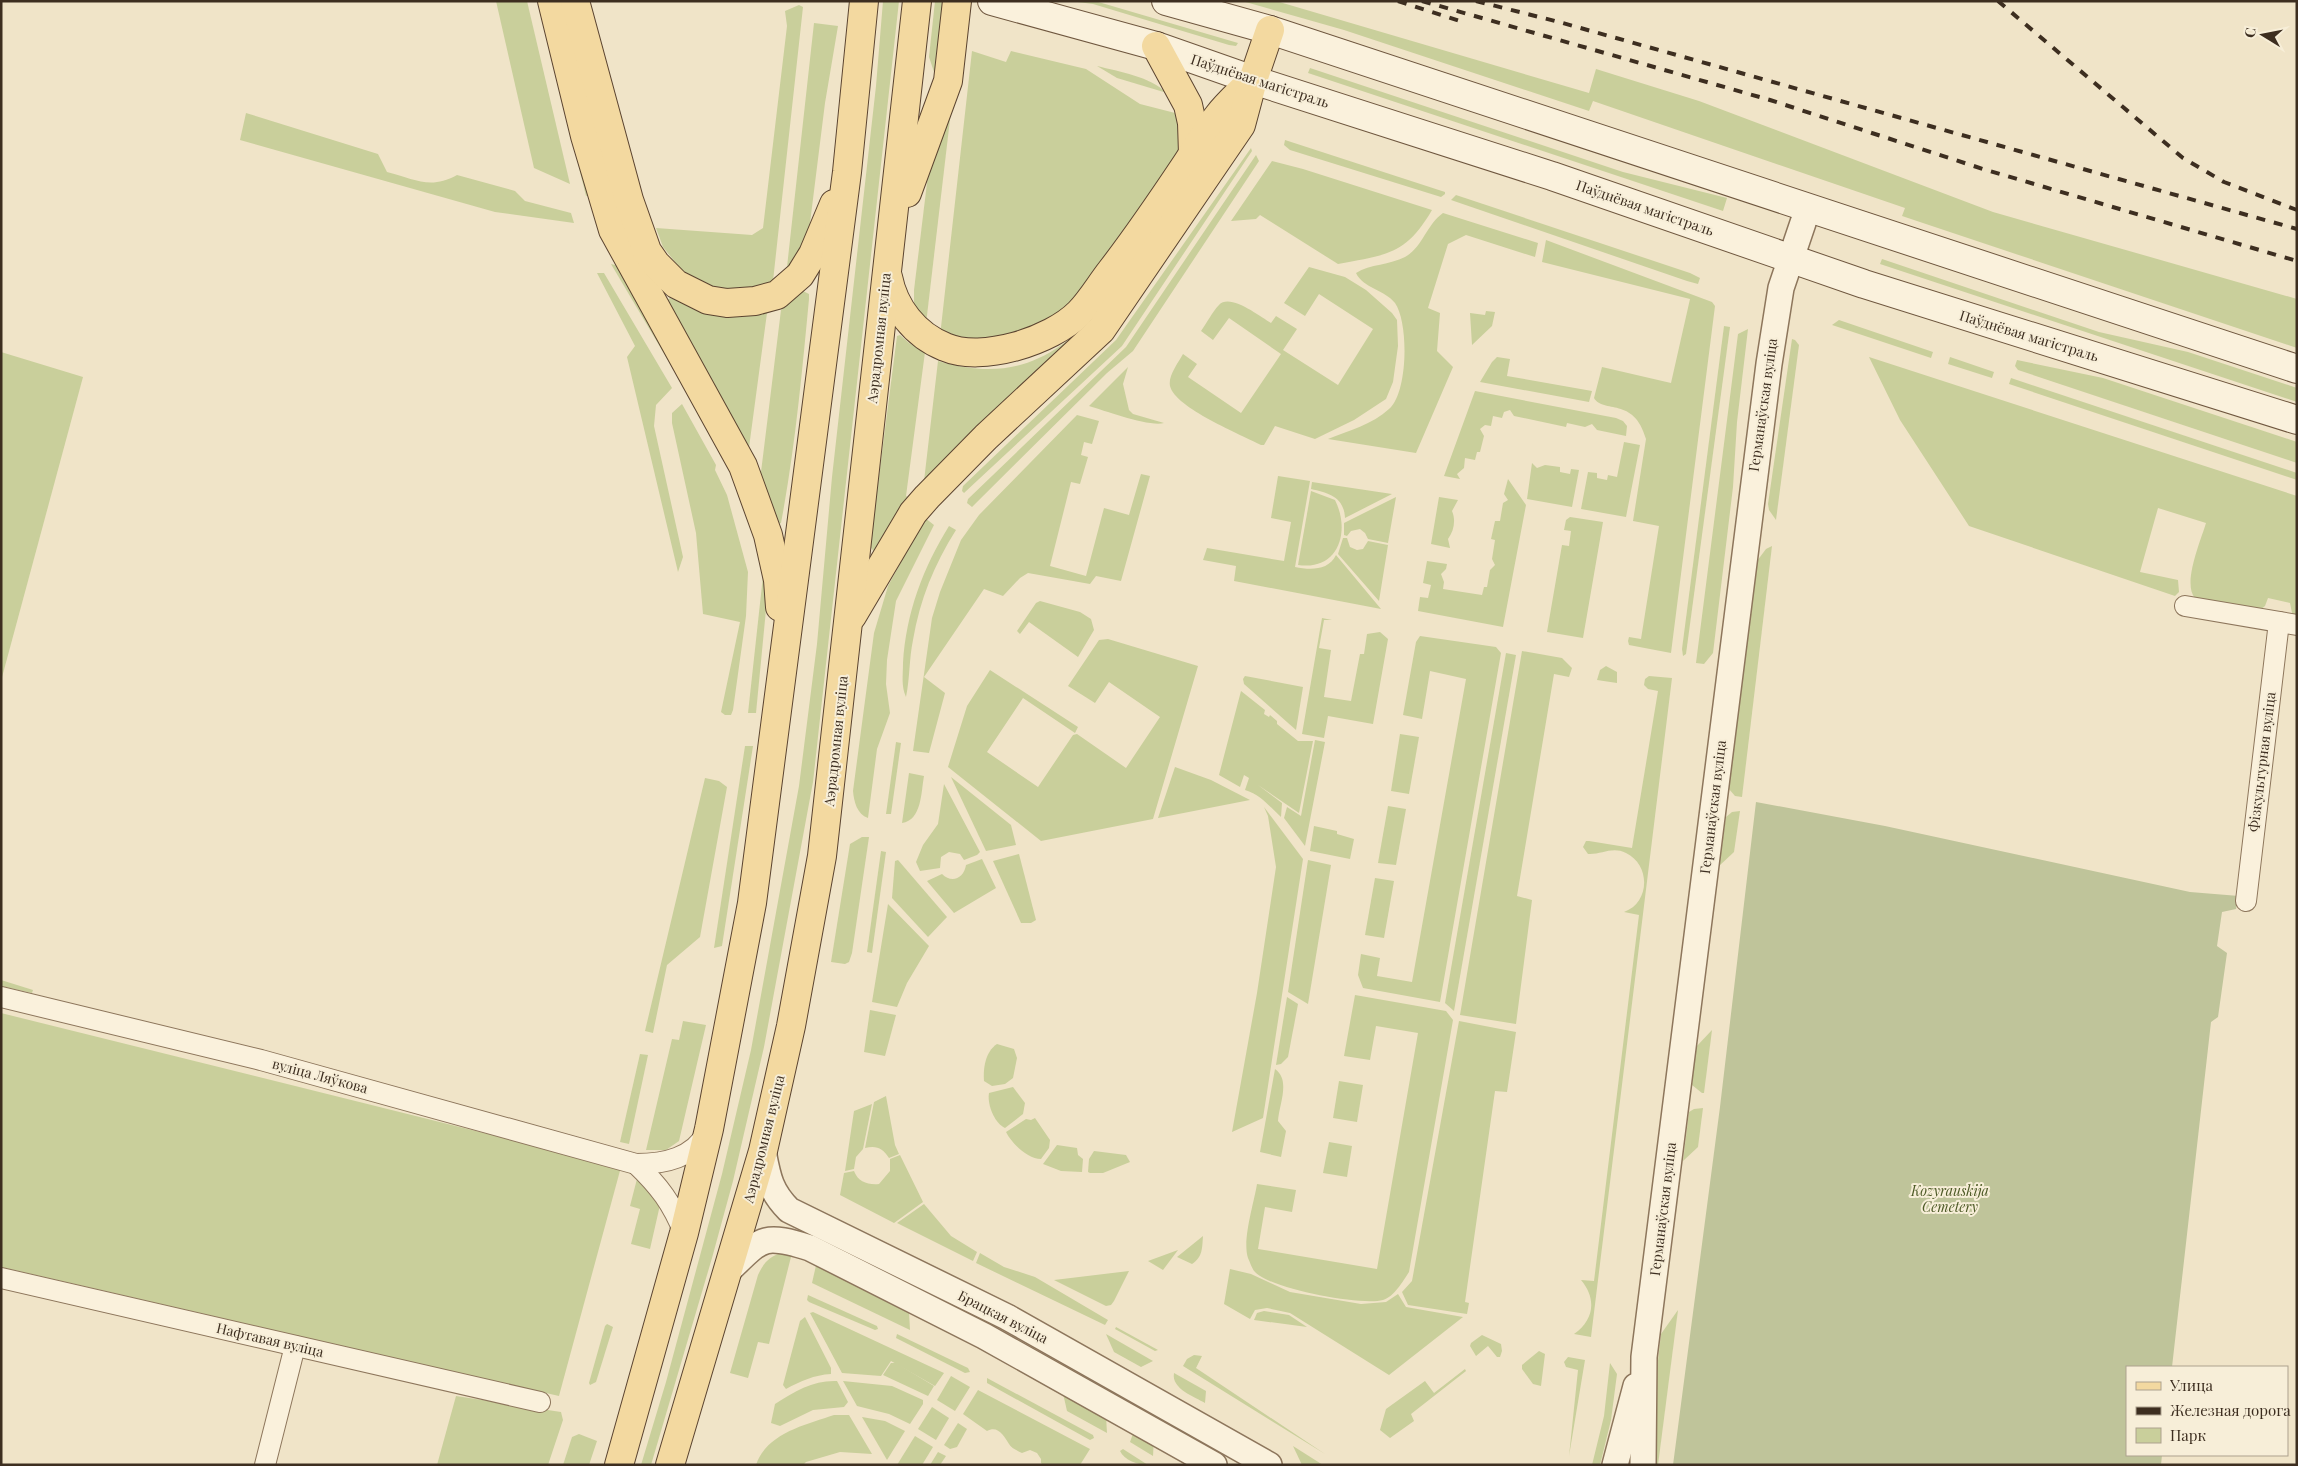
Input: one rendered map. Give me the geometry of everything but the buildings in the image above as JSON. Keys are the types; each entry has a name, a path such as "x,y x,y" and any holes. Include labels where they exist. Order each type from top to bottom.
{"main road":[{"path":"552,1 586,143 613,230 736,452 768,535 778,580 784,659"},
{"path":"619,1465 684,1233 709,1129 752,903 848,172 864,1"},
{"name":"Аэрадромная вуліца","path":"670,1465 763,1151 791,1026 822,856 918,1"},
{"path":"892,232 948,81 957,1"},
{"path":"1166,1 1270,30 2297,369"},
{"path":"577,4 629,200 647,251 656,264 676,284 708,300 727,303 755,301 777,295 800,274 813,254 848,172"},
{"name":"Паўднёвая магістраль","path":"1003,4 1156,46 1253,80 1552,176 1791,259 2297,420"},
{"path":"848,623 913,512 986,437 1101,330 1241,125 1253,80 1270,30"},
{"path":"1156,46 1188,105 1192,123 1193,154"},
{"path":"887,268 890,288 908,321 933,342 950,350 971,352 1007,348 1032,341 1054,330 1078,314 1138,235 1218,116 1253,80"}],"street":[{"name":"Германаўская вуліца","path":"1643,1465 1644,1357 1770,355 1781,288 1808,208"},
{"path":"2185,606 2288,624"},
{"name":"Фізкультурная вуліца","path":"2246,901 2288,624"},
{"name":"вуліца Ляўкова","path":"1,997 261,1060 636,1164 669,1161 686,1153 701,1144 709,1129"},
{"name":"Брацкая вуліца","path":"763,1151 769,1183 789,1210 1007,1317 1270,1465"},
{"name":"вуліца Ляўкова","path":"636,1164 661,1189 674,1209 684,1233"},
{"name":"Брацкая вуліца","path":"728,1271 755,1245 767,1240 781,1239 810,1248 984,1336 1214,1465"},
{"name":"Нафтавая вуліца","path":"1,1278 540,1402"},
{"path":"265,1465 295,1346"},
{"name":"Германаўская вуліца","path":"1615,1465 1644,1357"}],"green space":[{"path":"496,1 527,1 570,184 534,168"},
{"path":"538,1 542,1 590,195 586,196"},
{"path":"883,1 899,1 813,782 764,1047 733,1181 651,1465 641,1465 666,1382 722,1174 751,1050 799,786 817,644 832,477 876,86"},
{"path":"935,1 945,1 939,56 934,72 929,57"},
{"path":"1070,1 1095,1 1238,43 1236,46 1229,45 1093,4"},
{"path":"1242,1 1276,1 1589,93 1596,69 1699,101 1993,212 2297,299 2297,348 1902,216 1905,208 1593,101 1589,111 1344,30"},
{"path":"799,5 803,7 773,281 764,287 720,290 687,277 663,247 656,228 752,235 763,228 787,26 785,11"},
{"path":"814,23 838,26 825,103 810,223 804,246 791,265 787,267"},
{"path":"972,51 1006,62 1011,51 1086,69 1140,104 1179,114 1182,148 1082,300 1005,343 940,336"},
{"path":"1097,66 1152,82 1167,93 1117,78"},
{"path":"1310,68 1623,172 1727,198 1723,211 1308,73"},
{"path":"953,94 926,324 914,306 914,290 931,150"},
{"path":"246,113 378,154 387,172 414,180 439,182 457,175 515,191 525,201 571,213 574,223 495,212 240,140"},
{"path":"1285,140 1445,192 1445,194 1441,197 1290,150 1284,145"},
{"path":"1251,148 1252,151 1122,346 964,493 962,491 963,486 1116,340"},
{"path":"1256,155 1259,161 1133,351 1107,373 972,507 967,503 968,499 1126,347"},
{"path":"1272,161 1432,210 1413,236 1393,250 1382,255 1338,264 1260,215 1256,219 1231,221"},
{"path":"1456,195 1690,273 1700,278 1698,284 1451,200"},
{"path":"1443,213 1538,243 1535,257 1466,235 1448,244 1428,308 1440,313 1437,351 1453,367 1416,453 1328,439 1368,423 1389,409 1395,401 1403,374 1404,341 1400,313 1391,299 1369,286 1356,273 1367,268 1399,260 1411,253 1437,218"},
{"path":"1546,240 1712,302 1715,306 1671,653 1629,645 1628,641 1629,637 1641,639 1659,526 1633,521 1646,439 1641,426 1627,411 1598,403 1594,398 1602,367 1671,383 1690,299 1542,262"},
{"path":"1882,259 2099,332 2188,352 2297,388 2297,402 1880,264"},
{"path":"611,264 619,266 680,375 679,379"},
{"path":"1309,267 1345,277 1366,290 1392,313 1397,320 1398,346 1393,382 1386,399 1354,420 1315,439 1275,426 1264,445 1225,428 1184,403 1170,386 1170,378 1183,354 1197,364 1188,377 1241,413 1281,354 1229,318 1213,340 1201,331 1216,308 1224,302 1245,307 1271,323 1276,316 1297,329 1283,350 1338,385 1373,329 1319,294 1305,316 1284,303"},
{"path":"597,273 604,273 672,388 656,405 654,426 683,557 678,572 627,357 635,346"},
{"path":"803,291 809,294 809,299 798,411 781,523 776,525 758,473 761,472 781,310"},
{"path":"670,298 719,314 743,316 767,313 748,455 667,300"},
{"path":"1103,307 1103,314 924,481 938,361 964,367 987,369 1009,367 1029,362 1067,341"},
{"path":"1486,311 1495,312 1492,326 1472,345 1470,313 1485,315"},
{"path":"1839,320 1933,352 1931,358 1832,325"},
{"path":"1724,326 1730,327 1686,654 1683,656 1682,649"},
{"path":"1748,329 1737,422 1733,487 1713,653 1704,664 1696,663 1738,334"},
{"path":"900,335 909,343 925,352 906,496 909,498 874,552 870,546 897,336"},
{"path":"1792,339 1799,345 1776,520 1769,510 1768,504"},
{"path":"1,352 83,377 1,681"},
{"path":"1497,357 1510,359 1507,376 1592,391 1589,402 1480,382"},
{"path":"1869,357 2297,496 2297,616 2292,613 2290,603 2268,598 2265,606 2260,610 2195,598 2192,591 2191,573 2206,523 2158,508 2140,572 2178,580 2179,592 2175,596 1969,526 1900,420"},
{"path":"1950,357 1994,372 1992,378 1948,364"},
{"path":"2017,360 2103,378 2297,442 2297,463 2018,370 2015,366"},
{"path":"1128,367 1123,384 1129,410 1133,414 1164,423 1157,424 1138,421 1089,406"},
{"path":"2011,378 2297,473 2297,480 2009,384"},
{"path":"1475,391 1616,418 1623,421 1627,426 1626,436 1597,430 1592,424 1585,427 1567,423 1566,427 1514,416 1510,410 1504,412 1502,418 1493,416 1491,426 1485,425 1480,429 1484,436 1480,452 1477,452 1475,460 1465,458 1464,468 1457,474 1460,479 1444,476"},
{"path":"682,404 716,465 715,470 727,495 748,572 746,616 731,715 725,715 721,712 740,622 703,614 696,533 672,423 672,413"},
{"path":"1077,415 1099,421 1092,444 1084,442 1081,455 1088,457 1080,484 1071,482 1050,566 1086,576 1104,508 1129,515 1141,474 1150,476 1121,581 1096,576 1090,584 1028,573 1020,578 1003,596 984,589 924,677 945,693 929,753 913,751 932,618 940,592 961,540 979,515"},
{"path":"1624,442 1640,445 1626,517 1581,509 1588,472 1597,473 1597,478 1607,480 1608,475 1617,477"},
{"path":"1532,463 1537,468 1545,465 1560,467 1560,472 1570,474 1571,469 1579,470 1572,507 1527,499"},
{"path":"1278,476 1310,481 1295,567 1312,569 1323,567 1333,560 1336,555 1381,609 1234,581 1236,566 1203,560 1207,548 1284,561 1291,522 1271,518"},
{"path":"1508,479 1526,505 1503,627 1418,611 1420,597 1428,598 1431,585 1423,583 1427,561 1447,564 1446,569 1441,574 1444,582 1443,589 1482,595 1484,587 1487,587 1490,570 1495,565 1492,559 1495,540 1491,539 1495,521 1500,521 1503,503 1508,500 1504,494"},
{"path":"1312,482 1392,494 1345,518 1339,501 1329,494 1311,489"},
{"path":"1311,491 1335,500 1342,524 1341,536 1338,547 1332,556 1323,562 1312,565 1298,565"},
{"path":"1396,497 1388,543 1368,539 1360,529 1351,531 1347,536 1344,535 1344,523"},
{"path":"1439,497 1458,500 1452,511 1454,522 1448,539 1450,548 1431,544"},
{"path":"1570,517 1603,522 1583,638 1547,632 1562,545 1569,546 1571,531 1564,530 1566,520"},
{"path":"925,518 934,525 896,601 887,660 886,684 890,713 877,749 868,818 861,814 857,807 853,791 874,633 888,586"},
{"path":"949,526 956,530 941,556 929,583 916,625 906,697 903,685 903,663 912,609 931,558"},
{"path":"1343,538 1347,538 1350,547 1357,550 1363,549 1368,541 1388,545 1379,601 1338,554"},
{"path":"1772,546 1742,797 1735,796 1729,789 1754,565 1766,549"},
{"path":"763,576 768,589 756,713 748,713"},
{"path":"1040,601 1080,612 1091,619 1094,630 1078,657 1029,622 1020,634 1017,631 1036,603"},
{"path":"1322,618 1332,620 1324,620 1319,648 1331,650 1324,697 1351,701 1360,654 1364,654 1367,634 1380,632 1388,639 1373,724 1328,716 1324,738 1302,734"},
{"path":"1420,636 1496,647 1501,653 1440,1002 1363,988 1358,975 1361,954 1380,958 1377,976 1412,982 1466,679 1430,671 1422,719 1403,715 1416,642"},
{"path":"1108,639 1198,666 1153,819 1041,841 948,767 967,706 990,670 1078,727 1075,733 1023,698 987,752 1038,787 1073,735 1077,734 1126,768 1160,717 1109,682 1095,703 1068,686 1099,640"},
{"path":"1522,651 1562,658 1572,668 1569,677 1554,674 1517,896 1532,900 1516,1024 1460,1015"},
{"path":"1506,653 1516,655 1454,1011 1445,1003"},
{"path":"1606,666 1617,672 1617,683 1597,680 1600,670"},
{"path":"1245,676 1303,687 1296,730 1244,684 1243,679"},
{"path":"1649,676 1672,678 1591,1337 1574,1334 1586,1322 1591,1309 1589,1294 1581,1280 1594,1281 1639,915 1624,912 1639,901 1643,893 1644,884 1640,866 1626,853 1616,850 1588,854 1583,847 1586,841 1589,841 1632,848 1658,691 1648,689 1644,685 1645,679"},
{"path":"1241,691 1265,710 1264,714 1269,717 1270,715 1277,721 1277,724 1298,741 1313,741 1299,813 1258,785 1282,803 1281,817 1260,798 1245,790 1249,778 1244,775 1240,787 1219,775"},
{"path":"1400,734 1419,737 1409,794 1391,791"},
{"path":"1315,740 1325,742 1305,846 1284,818 1287,807 1301,816"},
{"path":"896,742 901,743 891,814 886,814"},
{"path":"745,746 753,746 722,946 714,948"},
{"path":"1175,767 1211,780 1250,800 1158,818"},
{"path":"909,773 924,776 917,811 909,821 902,823"},
{"path":"951,777 1011,825 1016,845 986,851"},
{"path":"705,778 719,781 727,787 700,937 667,965 653,1033 645,1031"},
{"path":"944,784 980,852 964,860 960,854 949,852 941,857 940,868 920,871 916,862 923,845 938,824"},
{"name":"Kozyrauskija Cemetery","path":"1756,802 1885,826 2190,892 2239,896 2236,909 2222,912 2217,946 2227,953 2218,1017 2211,1022 2172,1366 2126,1366 2126,1456 2162,1456 2161,1465 1673,1465 1720,1107"},
{"path":"1388,806 1406,809 1396,865 1378,863"},
{"path":"1264,807 1303,859 1263,1118 1232,1132 1257,993 1276,867 1268,816"},
{"path":"1740,811 1734,852 1719,866 1726,817 1732,812"},
{"path":"1314,826 1337,831 1337,834 1354,839 1350,859 1310,851"},
{"path":"862,837 869,837 852,953 849,962 845,964 831,962 850,844"},
{"path":"881,851 886,852 872,953 867,952"},
{"path":"1019,854 1036,920 1031,923 1021,923 993,861"},
{"path":"982,859 996,888 954,913 927,881 942,874 950,879 957,878 963,873 966,865"},
{"path":"898,860 947,917 928,937 892,898 895,861"},
{"path":"1308,860 1331,865 1308,1004 1288,992"},
{"path":"1375,878 1394,881 1384,938 1365,935"},
{"path":"888,904 929,946 907,983 897,1007 872,1002"},
{"path":"1,980 33,990 32,993 1,986"},
{"path":"1355,995 1446,1011 1453,1020 1409,1272 1391,1296 1383,1300 1372,1301 1356,1301 1317,1295 1264,1278 1255,1272 1252,1267 1248,1258 1246,1242 1257,1184 1296,1190 1292,1212 1265,1207 1258,1249 1377,1269 1418,1033 1376,1026 1370,1060 1344,1056"},
{"path":"1287,997 1298,1004 1288,1057 1281,1064 1276,1065"},
{"path":"870,1010 896,1015 885,1056 864,1052"},
{"path":"1,1013 621,1167 559,1396 1,1267"},
{"path":"683,1021 706,1025 679,1141 666,1150 646,1150 672,1039 679,1040"},
{"path":"1459,1021 1516,1032 1507,1092 1495,1091 1465,1302 1469,1303 1467,1314 1408,1305 1402,1292 1412,1281"},
{"path":"1712,1030 1704,1093 1702,1093 1692,1085 1696,1047"},
{"path":"997,1044 1014,1049 1017,1058 1013,1078 1005,1084 992,1086 984,1081 984,1071 987,1056"},
{"path":"640,1054 648,1055 629,1144 620,1142"},
{"path":"1275,1069 1280,1074 1283,1086 1278,1121 1286,1131 1281,1157 1260,1152"},
{"path":"1339,1081 1363,1085 1357,1122 1333,1118"},
{"path":"1013,1087 1025,1103 1023,1114 1005,1128 1001,1126 992,1113 989,1093"},
{"path":"886,1096 895,1145 899,1154 889,1158 879,1148 865,1148 874,1102"},
{"path":"872,1104 863,1149 856,1157 854,1169 845,1171 854,1111"},
{"path":"1703,1108 1698,1147 1683,1161 1689,1112 1694,1109"},
{"path":"1035,1118 1050,1140 1049,1148 1041,1159 1021,1150 1006,1132 1026,1119 1031,1120"},
{"path":"1329,1142 1352,1146 1347,1177 1323,1173"},
{"path":"1057,1145 1077,1148 1078,1155 1083,1159 1082,1172 1061,1171 1043,1164"},
{"path":"1094,1151 1126,1155 1130,1162 1103,1173 1090,1173 1088,1172 1089,1159"},
{"path":"900,1155 923,1202 894,1223 840,1195 844,1173 854,1171 858,1178 864,1182 879,1184 890,1171 890,1159"},
{"path":"638,1175 660,1205 650,1249 631,1244 640,1209 630,1206"},
{"path":"924,1204 951,1236 977,1252 973,1261 897,1223"},
{"path":"1203,1236 1201,1252 1196,1261 1192,1264 1177,1257"},
{"path":"1178,1250 1163,1270 1148,1261"},
{"path":"783,1252 792,1253 769,1344 758,1342 748,1378 730,1373 758,1275 768,1260"},
{"path":"980,1253 1004,1267 1035,1277 1108,1320 1105,1325 976,1263"},
{"path":"817,1261 909,1312 910,1330 812,1283"},
{"path":"1230,1269 1251,1274 1290,1292 1361,1304 1386,1302 1398,1294 1406,1307 1463,1317 1389,1375 1290,1313 1267,1308 1255,1310 1250,1319 1224,1304"},
{"path":"1129,1271 1114,1301 1111,1305 1106,1306 1054,1280"},
{"path":"808,1295 877,1326 878,1329 875,1330 809,1302 807,1300"},
{"path":"1678,1310 1658,1465 1648,1465 1661,1334"},
{"path":"1264,1311 1289,1315 1307,1327 1254,1320 1257,1313"},
{"path":"813,1312 944,1373 935,1386 891,1361 881,1376 842,1373 810,1313"},
{"path":"805,1317 831,1368 831,1374 808,1379 786,1389 783,1385 800,1321"},
{"path":"607,1324 613,1327 596,1382 590,1385 589,1383"},
{"path":"1116,1327 1158,1350 1155,1351 1115,1329"},
{"path":"897,1334 968,1368 970,1372 965,1373 896,1338"},
{"path":"1106,1334 1153,1361 1141,1367 1114,1352"},
{"path":"1482,1335 1501,1344 1502,1351 1500,1357 1497,1357 1488,1346 1476,1356 1470,1346 1471,1343"},
{"path":"1539,1351 1545,1354 1541,1386 1533,1384 1522,1369 1522,1365"},
{"path":"1194,1355 1202,1356 1196,1368 1325,1454 1183,1366 1187,1359"},
{"path":"1568,1357 1585,1360 1569,1456 1578,1370 1566,1367 1564,1362"},
{"path":"891,1363 896,1363 934,1386 928,1396 883,1375"},
{"path":"1610,1363 1617,1374 1611,1420 1600,1465 1592,1465 1604,1416"},
{"path":"1465,1369 1466,1371 1411,1414 1414,1421 1390,1438 1380,1430 1386,1409 1425,1381 1434,1393"},
{"path":"1174,1373 1206,1391 1205,1403 1180,1388 1174,1379"},
{"path":"951,1376 970,1387 955,1411 937,1400"},
{"path":"987,1378 1093,1435 1094,1438 1090,1440 987,1383"},
{"path":"837,1381 848,1402 844,1407 813,1410 780,1426 771,1423 775,1404 782,1399 813,1384"},
{"path":"843,1381 892,1386 923,1400 923,1404 910,1424 889,1414 857,1406"},
{"path":"1062,1389 1106,1416 1107,1433 1067,1411"},
{"path":"978,1390 1090,1449 1080,1465 1043,1465 1037,1453 1030,1450 1022,1453 1010,1445 997,1430 987,1431 963,1414"},
{"path":"456,1396 561,1412 563,1420 548,1465 437,1465"},
{"path":"932,1407 949,1418 936,1440 918,1429"},
{"path":"834,1415 849,1415 872,1454 840,1452 806,1462 803,1465 756,1465 761,1454 778,1438 799,1427"},
{"path":"862,1417 885,1421 905,1431 887,1460"},
{"path":"958,1423 967,1429 957,1447 950,1449 944,1445"},
{"path":"1134,1431 1154,1438 1153,1456 1130,1442"},
{"path":"579,1434 597,1441 589,1465 563,1465 572,1437"},
{"path":"915,1436 933,1447 922,1465 897,1465"},
{"path":"1293,1446 1323,1465 1302,1465"},
{"path":"1123,1449 1148,1465 1136,1463 1128,1459 1120,1451"},
{"path":"938,1452 946,1456 940,1465 930,1465"}],"railway":[{"path":"1398,1 1463,22"},
{"path":"1422,1 1770,100 1983,169 2297,261"},
{"path":"1476,1 1559,22 2297,229"},
{"path":"1998,1 2183,158 2224,182 2297,210"}]}
